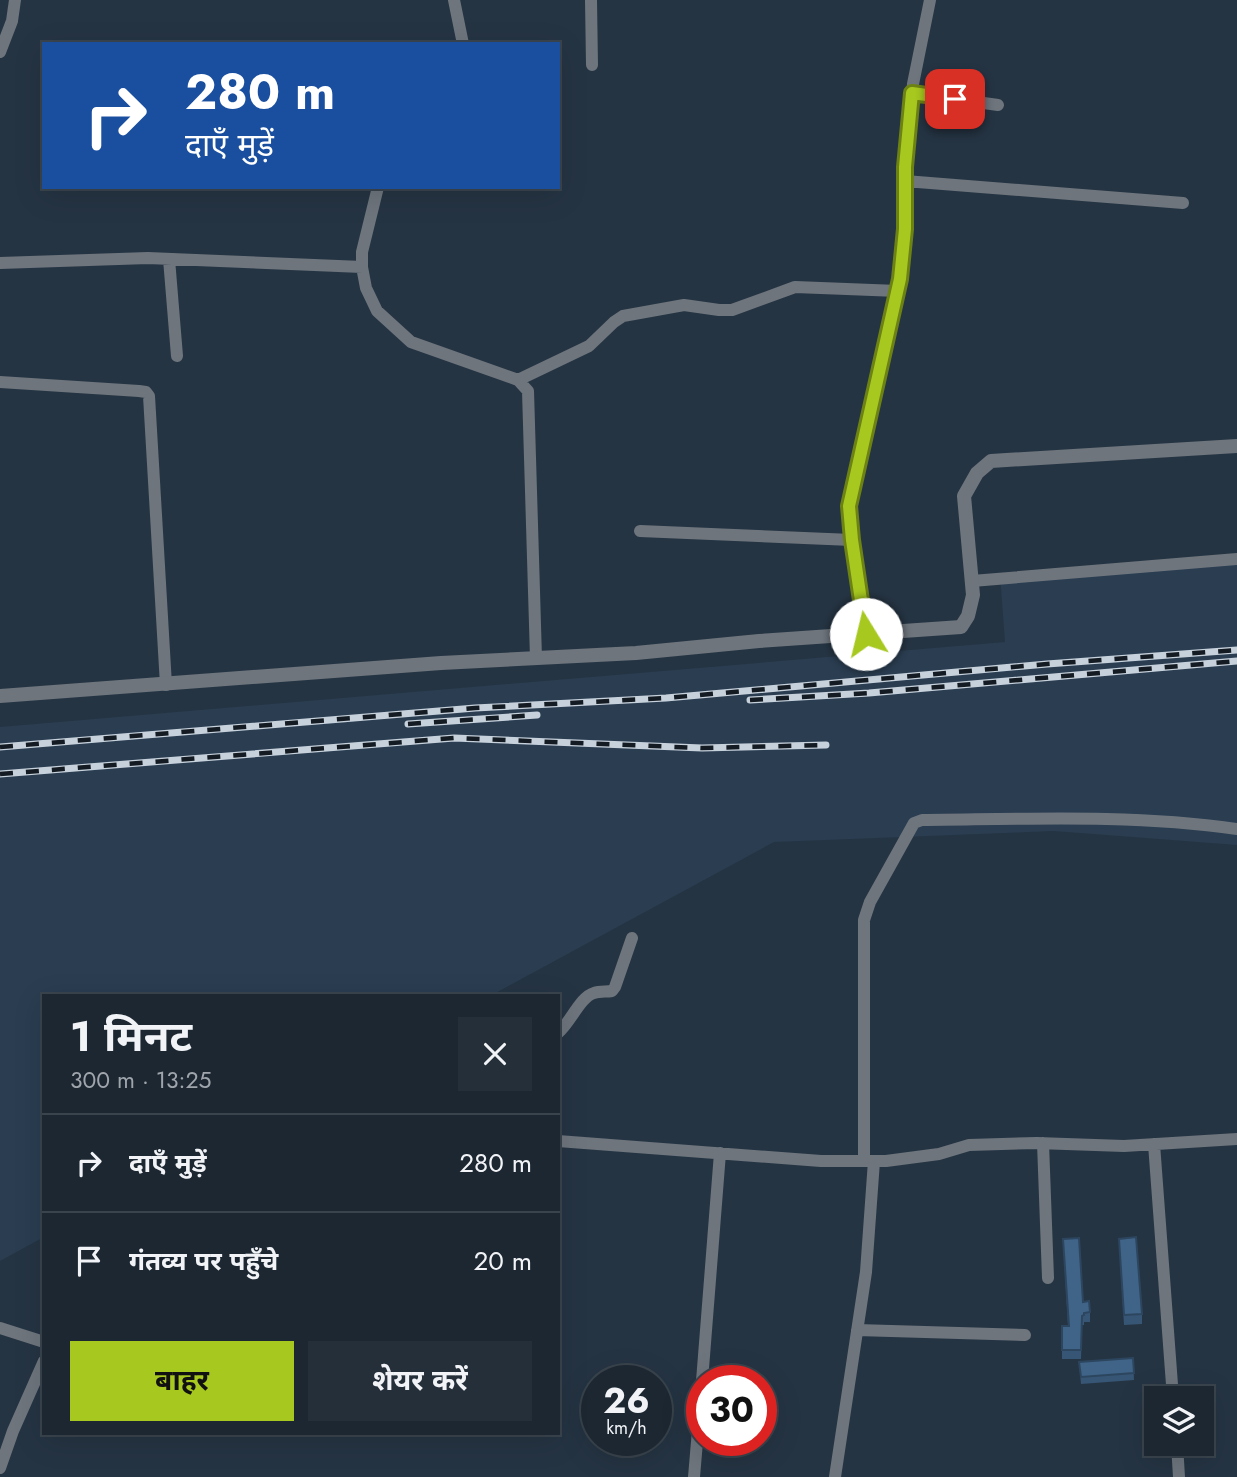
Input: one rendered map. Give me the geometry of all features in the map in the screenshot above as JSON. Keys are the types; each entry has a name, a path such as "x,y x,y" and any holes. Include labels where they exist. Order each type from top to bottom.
{"street":[{"path":"0,52 12,21 15,0"},
{"path":"454,0 463,42"},
{"path":"591,0 592,65"},
{"path":"866,634 849,506 898,291 905,229 905,181 912,93 930,0"},
{"path":"912,93 998,105"},
{"path":"905,181 1183,203"},
{"path":"378,189 362,252 362,267 370,300 377,311 404,338 518,380 528,391 536,658"},
{"path":"0,263 169,259 362,267"},
{"path":"169,259 177,356"},
{"path":"518,380 589,346 622,316 678,305 732,310 795,288 898,291"},
{"path":"0,382 139,391 146,392 149,396 166,685"},
{"path":"0,696 441,663 636,653 760,640 961,626 968,616 973,595 964,496 977,473 991,461 1237,446"},
{"path":"640,531 852,540"},
{"path":"972,581 1237,559"},
{"path":"835,1477 866,1272 869,1161 864,920 870,902 914,823 922,820 1081,818 1237,829"},
{"path":"560,1031 569,1024 585,998 592,993 612,991 632,938"},
{"path":"560,1141 821,1161 869,1161 939,1154 969,1145 1043,1143 1124,1146 1237,1139"},
{"path":"1043,1143 1048,1278"},
{"path":"1154,1144 1173,1386"},
{"path":"703,1365 720,1153"},
{"path":"0,1328 42,1341"},
{"path":"857,1330 1025,1335"},
{"path":"0,1468 42,1366"},
{"path":"694,1477 696,1456"},
{"path":"1178,1456 1179,1477"}],"shaded area":[{"path":"1237,560 1237,845 1054,831 774,842 494,994 42,994 42,1238 0,1261 0,727 1005,642 1000,575"}],"building":[{"path":"1136,1237 1142,1314 1124,1315 1119,1239"},
{"path":"1079,1238 1083,1302 1089,1301 1090,1312 1082,1316 1081,1350 1062,1350 1062,1326 1069,1326 1063,1239"},
{"path":"1133,1358 1134,1373 1081,1377 1079,1362"}],"railway":[{"path":"0,747 475,708 666,698 1237,650"},
{"path":"750,700 869,693 1237,661"},
{"path":"408,724 537,715"},
{"path":"0,774 454,738 702,748 826,745"}],"route":[{"path":"866,634 849,506 900,279 905,229 905,167 912,93 955,99"}]}
